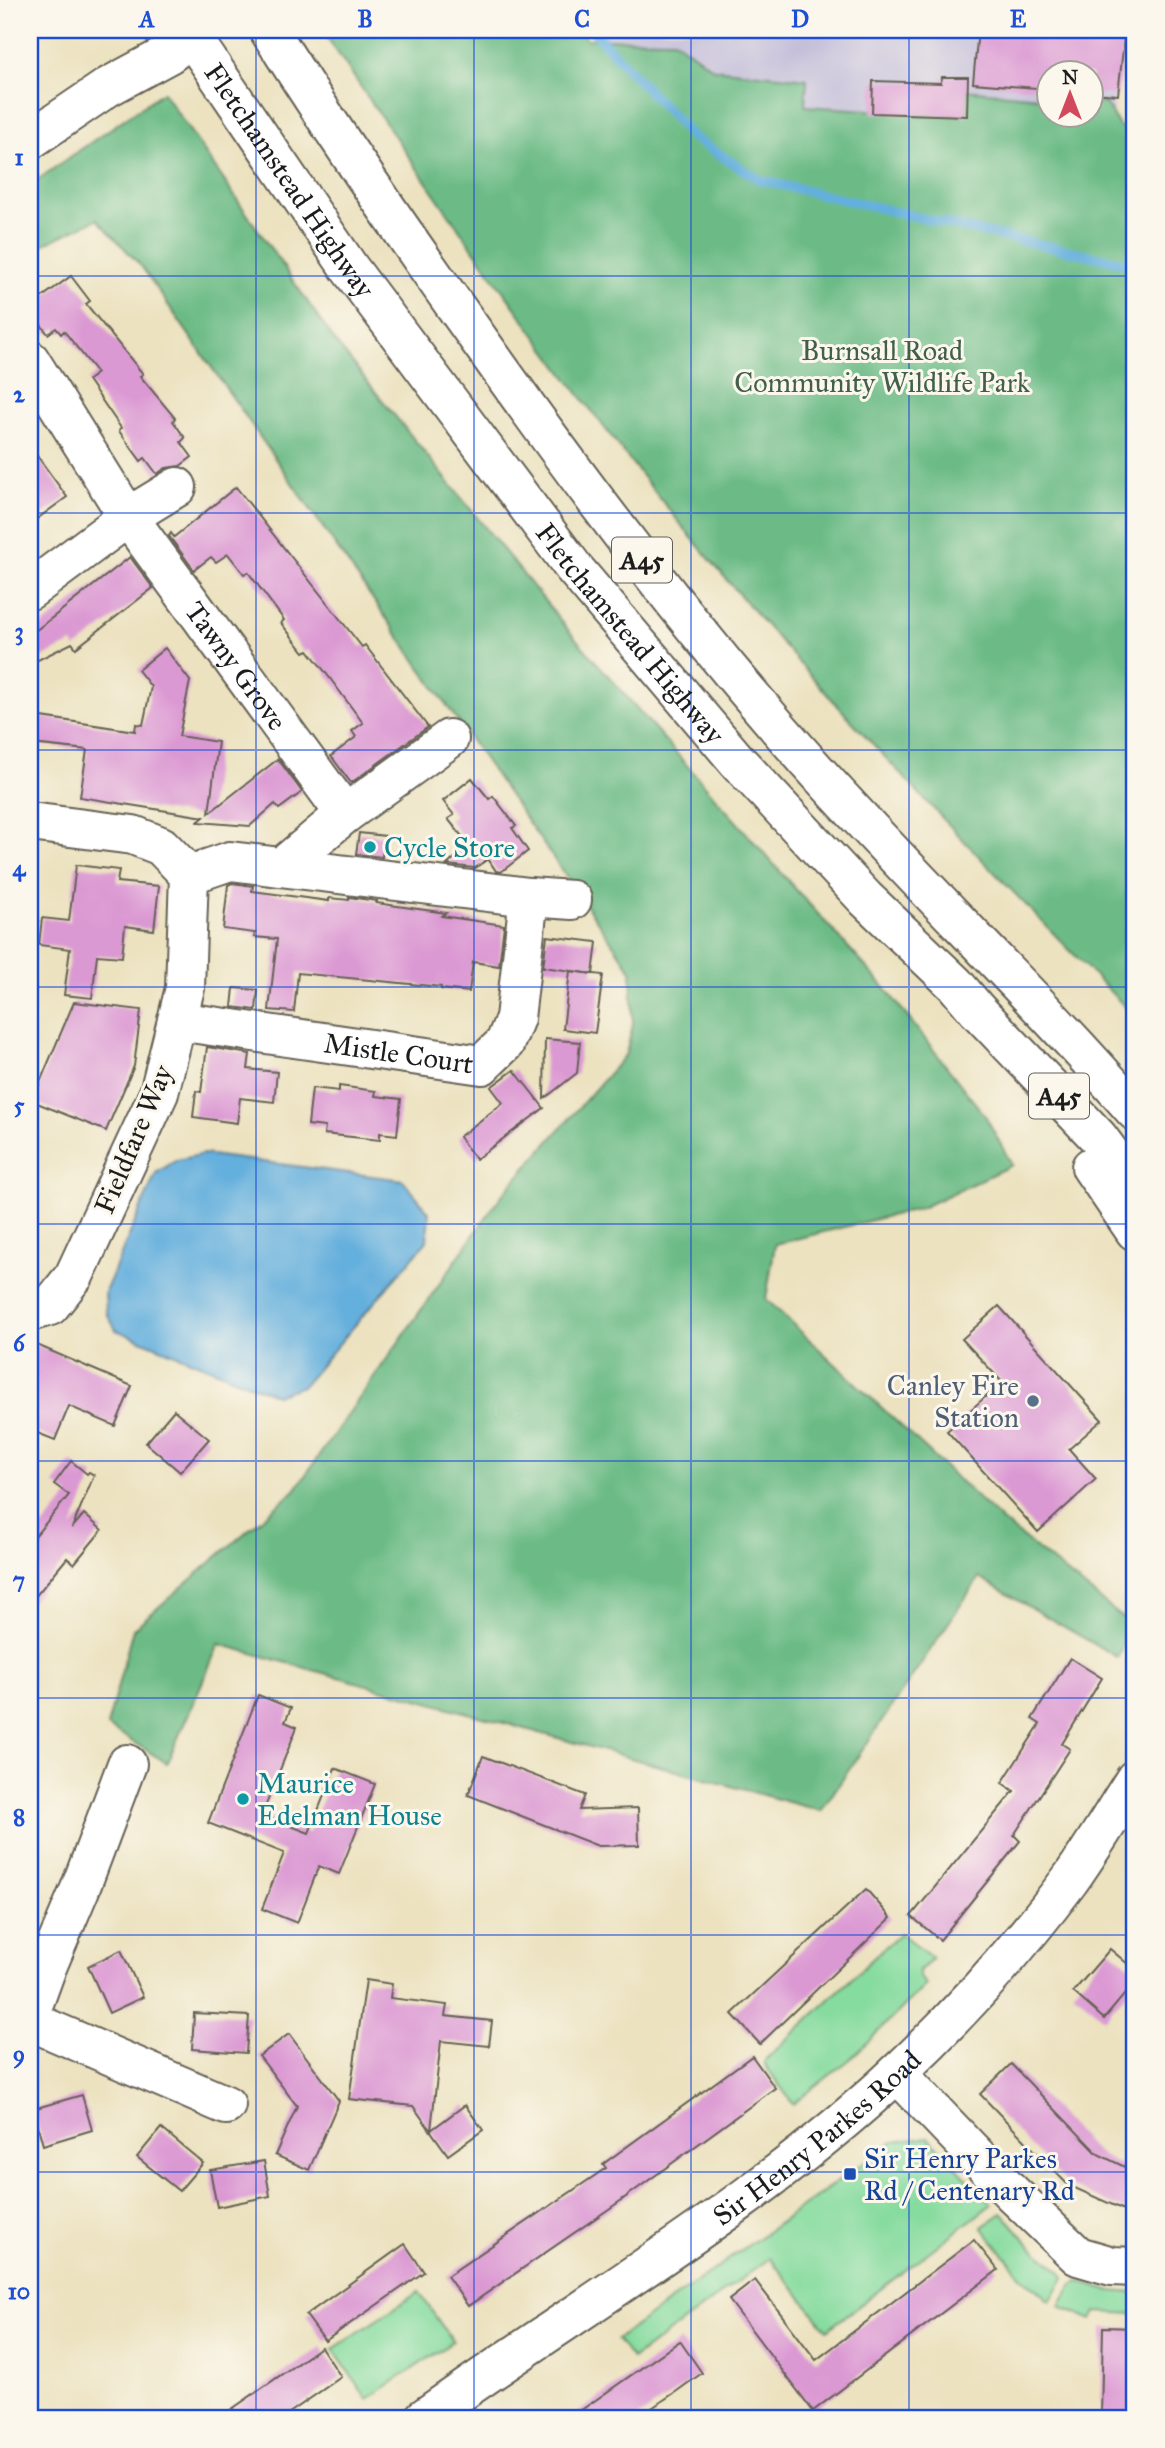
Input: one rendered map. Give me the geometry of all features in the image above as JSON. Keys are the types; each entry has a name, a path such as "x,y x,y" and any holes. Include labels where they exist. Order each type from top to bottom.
{"main road":[{"name":"Fletchamstead Highway","path":"269,30 430,270 538,423 689,623 821,776 1074,1041 1135,1111"},
{"name":"Fletchamstead Highway","path":"189,34 350,269 573,567 739,763 866,899 955,984 1098,1137 1135,1187"},
{"path":"30,140 108,87 169,54 189,34"},
{"name":"Tawny Grove","path":"30,360 43,408 128,517 345,814"},
{"path":"30,590 128,517 177,487"},
{"path":"282,867 345,814 449,739"},
{"path":"44,824 133,835 161,846 189,875 230,861 572,900"},
{"name":"Fieldfare Way","path":"30,1312 50,1306 74,1276 159,1093 185,988 189,875"},
{"name":"Mistle Court","path":"177,1021 482,1065 505,1043 515,1018 528,897"},
{"path":"977,1010 1066,1130 1135,1231"},
{"path":"30,2014 127,1764"},
{"name":"Sir Henry Parkes Road","path":"424,2418 778,2173 897,2073 949,2021 1035,1924 1070,1880 1135,1779"},
{"path":"30,2021 226,2105"},
{"path":"897,2073 1011,2192 1078,2256 1112,2266 1135,2267"}],"shaded area":[{"path":"592,30 1121,30 1112,119 1106,105 1106,60 1036,60 1036,97 967,90 962,116 805,106 807,79 714,69 674,40 601,39"}],"green space":[{"name":"Burnsall Road Community Wildlife Park","path":"322,30 581,30 587,39 674,40 714,69 807,79 805,106 962,116 966,90 1036,97 1036,130 1106,130 1106,105 1120,127 1135,128 1135,1017 884,756 739,594 575,389 421,175"},
{"path":"163,92 336,343 569,631 885,988 986,1117 1012,1165 921,1208 775,1244 766,1299 1002,1521 1133,1626 1117,1657 979,1578 821,1811 219,1644 167,1763 107,1726 133,1629 295,1490 501,1196 626,1054 633,1024 631,970 141,266 97,219 30,251 30,185"},
{"path":"900,1933 932,1958 919,1971 919,1976 926,1985 849,2060 793,2104 765,2065 765,2060"},
{"path":"928,2137 992,2204 827,2330 770,2258 632,2359 617,2339 893,2142"},
{"path":"1002,2213 1034,2249 1062,2272 1064,2278 1050,2301 1022,2277 982,2227"},
{"path":"1078,2281 1112,2291 1135,2293 1135,2314 1096,2312 1092,2320 1060,2306 1073,2284"},
{"path":"419,2292 453,2342 367,2399 333,2349"}],"water":[{"path":"203,1154 403,1180 429,1212 427,1241 303,1386 276,1395 116,1330 106,1312 105,1292 156,1173 177,1160"}],"building":[{"path":"978,30 1125,30 1118,95 1106,94 1106,60 1036,60 1036,88 973,83"},
{"path":"942,77 968,77 967,116 872,113 873,81 941,83"},
{"path":"71,276 90,301 86,304 175,418 173,421 185,438 181,442 192,457 180,466 166,468 157,474 145,458 141,461 88,380 97,373 64,331 61,334 56,328 48,334 30,310 30,306"},
{"path":"30,446 67,497 30,524"},
{"path":"236,487 428,727 351,783 331,756 356,737 352,731 363,723 308,650 304,652 281,623 284,620 248,572 244,574 228,554 216,562 211,557 194,570 169,536 171,533 174,537"},
{"path":"130,557 153,588 76,648 72,643 30,664 30,635"},
{"path":"165,648 190,681 179,736 218,742 209,813 278,759 302,792 279,809 275,804 250,826 198,822 204,817 80,797 87,750 32,744 35,716 135,731 136,724 143,725 151,687 138,670"},
{"path":"472,778 489,799 493,796 516,826 512,828 528,851 501,872 496,871 488,859 475,868 447,865 469,845 448,819 454,815 443,801"},
{"name":"Cycle Store","path":"359,833 385,836 382,857 356,854"},
{"path":"76,865 119,870 117,882 159,886 154,930 125,926 122,957 97,955 92,998 64,995 70,949 39,945 42,918 69,921"},
{"path":"232,883 253,886 252,891 329,901 329,898 349,900 349,897 446,913 442,916 504,925 499,966 473,962 469,992 298,973 294,1012 269,1010 277,939 254,937 255,933 223,929 228,885"},
{"path":"547,936 597,942 593,974 543,967"},
{"path":"570,971 603,975 595,1033 563,1029"},
{"path":"234,988 258,990 256,1010 232,1007"},
{"path":"74,1002 141,1010 134,1066 106,1131 32,1101"},
{"path":"545,1039 580,1042 577,1073 544,1099"},
{"path":"207,1047 250,1054 248,1069 277,1072 274,1102 240,1098 237,1123 193,1117 196,1091 201,1092"},
{"path":"514,1070 544,1108 476,1159 459,1137 503,1103 491,1087"},
{"path":"339,1086 376,1091 375,1096 401,1099 397,1135 380,1133 380,1140 324,1134 325,1127 308,1125 312,1088 339,1091"},
{"name":"Canley Fire Station","path":"999,1306 1102,1420 1069,1449 1096,1479 1038,1532 947,1431 1002,1382 962,1339"},
{"path":"30,1342 132,1386 115,1426 69,1406 55,1440 30,1430"},
{"path":"174,1410 209,1439 180,1472 146,1443"},
{"path":"71,1461 87,1474 89,1472 94,1475 72,1528 84,1514 102,1530 74,1564 67,1558 30,1603 30,1542 69,1495 54,1484"},
{"path":"1070,1658 1102,1678 1062,1744 1070,1749 1014,1835 1020,1841 940,1940 911,1916 1014,1791 1002,1783 1040,1724 1032,1719"},
{"name":"Maurice Edelman House","path":"258,1695 291,1708 285,1722 297,1727 262,1815 309,1833 335,1768 375,1784 339,1874 319,1866 297,1923 262,1909 284,1853 208,1823"},
{"path":"483,1756 585,1795 579,1810 638,1808 639,1845 598,1846 468,1795"},
{"path":"866,1889 891,1918 760,2044 732,2014"},
{"path":"1110,1949 1135,1970 1135,1982 1104,2019 1073,1992"},
{"path":"121,1950 143,1997 109,2013 88,1966"},
{"path":"366,1980 392,1984 390,1998 447,2005 445,2016 492,2021 489,2046 441,2041 431,2130 465,2105 483,2130 448,2155 413,2106 349,2099"},
{"path":"194,2013 249,2016 246,2053 192,2049"},
{"path":"289,2034 339,2101 309,2170 275,2155 297,2106 259,2056"},
{"path":"752,2056 775,2088 619,2202 468,2306 447,2276 606,2168 603,2164"},
{"path":"1011,2064 1098,2154 1135,2172 1135,2215 1068,2185 980,2094"},
{"path":"82,2095 92,2130 43,2145 33,2109"},
{"path":"161,2128 203,2163 179,2191 137,2157"},
{"path":"264,2161 270,2196 217,2207 210,2170"},
{"path":"974,2240 998,2270 813,2411 729,2300 755,2280 816,2360"},
{"path":"405,2244 424,2272 325,2341 306,2315"},
{"path":"1103,2327 1135,2328 1135,2418 1101,2418"},
{"path":"680,2341 702,2373 677,2391 637,2418 570,2418"},
{"path":"321,2347 341,2377 282,2418 219,2418"}],"waterway":[{"path":"592,30 692,137 760,180 1135,265"}],"place":[{"name":"Cycle Store","path":"370,847"},
{"name":"Canley Fire Station","path":"1033,1401"},
{"name":"Maurice Edelman House","path":"243,1799"},
{"name":"Sir Henry Parkes Rd / Centenary Rd","path":"850,2174"}]}
